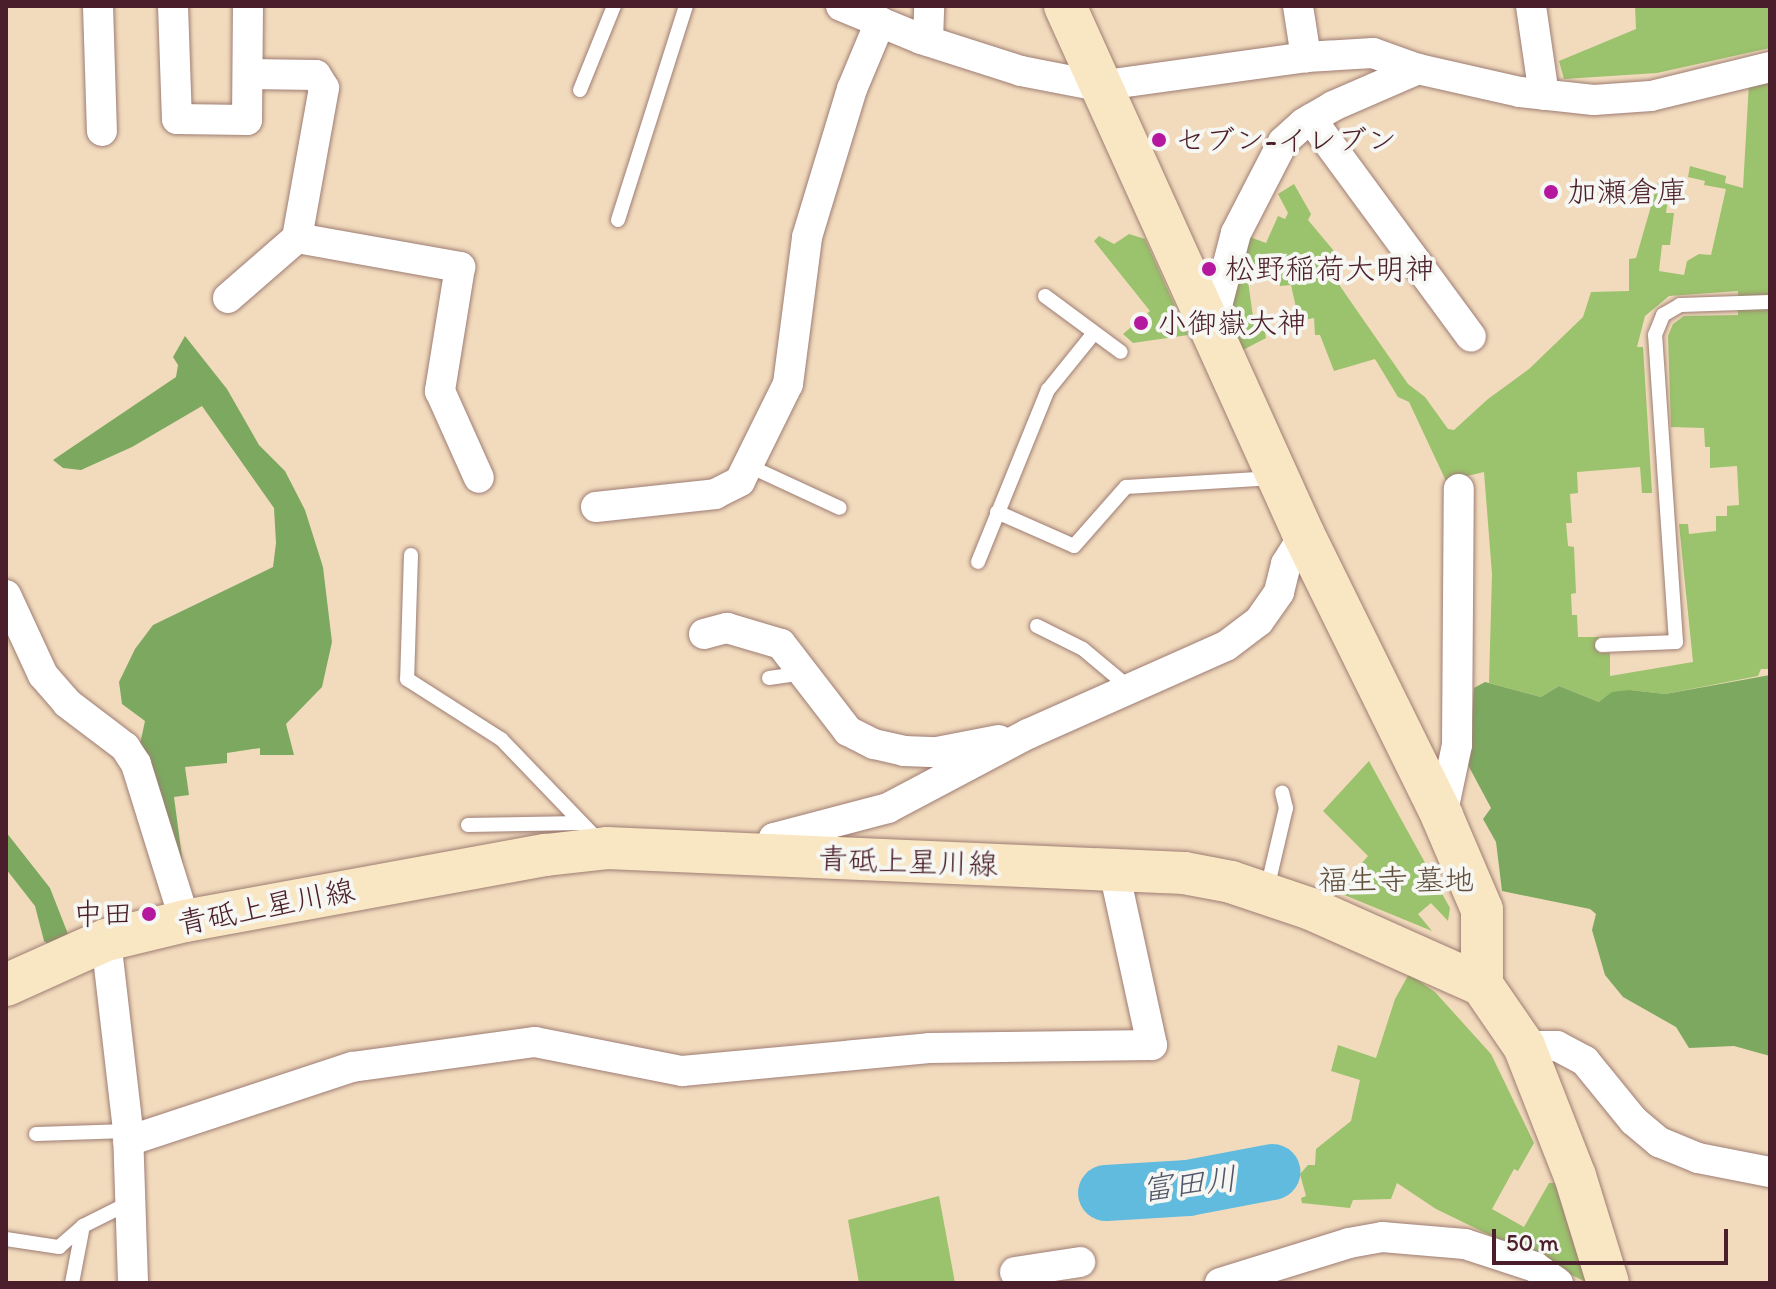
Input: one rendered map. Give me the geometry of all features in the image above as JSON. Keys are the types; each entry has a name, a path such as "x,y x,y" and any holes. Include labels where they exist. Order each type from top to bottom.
{"main road":[{"path":"1065,6 1098,86 1304,535 1442,816 1482,910 1482,985 1524,1046 1575,1176 1608,1283"},
{"name":"青砥上星川線","path":"6,985 106,940 185,921 546,855 594,836 767,856 1184,873 1266,892 1482,985"}],"street":[{"path":"98,6 102,131"},
{"path":"173,6 177,119 247,120 248,6"},
{"path":"841,6 928,41 1021,71 1098,86 1306,57 1373,53 1418,69 1544,95 1594,100 1651,96 1770,67"},
{"path":"928,41 929,6"},
{"path":"1298,6 1306,57"},
{"path":"1531,6 1544,95"},
{"path":"596,507 715,494 740,481 788,384 807,237 852,89 880,22"},
{"path":"1216,342 1221,289 1241,220 1283,142 1311,119 1418,69"},
{"path":"228,298 297,238 324,88 316,75 249,74"},
{"path":"1311,119 1471,337"},
{"path":"297,238 460,267 440,391 479,478"},
{"path":"1442,816 1457,745 1459,489"},
{"path":"767,856 774,838 888,808 1028,734 1226,646 1259,621 1279,592 1286,564 1304,535"},
{"path":"6,595 43,675 67,703 125,747 136,764 185,921"},
{"path":"704,634 727,628 781,644 806,673 824,704 848,731 874,744 904,751 937,752 1028,734"},
{"path":"128,1136 352,1067 535,1042 682,1071 929,1048 1152,1045 1114,871"},
{"path":"106,940 128,1136 133,1283"},
{"path":"1524,1046 1557,1046 1585,1061 1634,1121 1659,1142 1698,1158 1770,1172"},
{"path":"1220,1283 1306,1270 1382,1237 1421,1238 1499,1253 1535,1267 1558,1283"},
{"path":"1035,1274 1080,1262"}],"lane":[{"path":"580,90 614,6"},
{"path":"618,220 686,6"},
{"path":"1045,296 1121,352"},
{"path":"1602,645 1676,642 1655,335 1663,315 1680,305 1770,302"},
{"path":"978,562 1048,390 1094,333"},
{"path":"747,465 840,508"},
{"path":"997,512 1074,546 1126,487 1278,478"},
{"path":"411,555 407,679 501,739 594,836"},
{"path":"1037,626 1083,649 1132,690"},
{"path":"769,678 806,673"},
{"path":"1266,892 1286,808 1282,792"},
{"path":"468,825 594,836"},
{"path":"36,1134 128,1136"},
{"path":"6,1239 59,1247 83,1226 131,1202"},
{"path":"72,1283 83,1226"}],"green space":[{"path":"1635,6 1770,6 1770,48 1657,73 1564,79 1559,61 1636,29"},
{"path":"1770,78 1770,669 1761,669 1758,676 1665,694 1630,690 1599,702 1559,686 1541,697 1489,683 1492,574 1484,472 1446,481 1409,402 1398,397 1375,359 1334,371 1320,335 1315,335 1314,318 1299,321 1291,285 1280,286 1278,270 1247,274 1255,331 1265,331 1266,338 1239,352 1225,311 1247,236 1266,243 1278,216 1285,219 1288,213 1278,194 1294,184 1311,214 1308,220 1334,251 1328,257 1342,271 1334,276 1342,289 1408,384 1425,397 1448,429 1454,430 1488,399 1529,369 1583,317 1591,292 1629,291 1629,259 1636,258 1658,182 1670,185 1666,213 1674,213 1670,245 1662,245 1659,271 1684,275 1687,261 1699,254 1711,255 1726,189 1704,185 1705,181 1688,177 1690,166 1726,176 1725,183 1743,188 1749,83","holes":["1738,291 1738,315 1684,316 1673,324 1668,336 1671,427 1704,428 1705,447 1710,447 1710,468 1737,466 1739,505 1727,506 1727,516 1716,516 1716,531 1689,534 1688,524 1679,524 1693,662 1610,676 1610,653 1599,653 1599,637 1578,637 1577,615 1572,615 1571,594 1576,593 1574,547 1568,546 1566,523 1572,523 1570,494 1578,493 1577,472 1640,467 1642,493 1652,493 1643,347 1637,347 1645,316 1669,296"]},
{"path":"1129,234 1145,239 1188,335 1133,343 1123,334 1150,311 1094,241 1099,236 1114,244"},
{"path":"185,336 227,389 259,445 285,471 305,510 323,567 332,642 322,687 286,724 294,755 260,755 260,748 227,753 227,763 185,767 189,795 174,797 184,872 139,749 145,721 122,704 119,682 135,649 153,625 273,567 276,543 274,508 202,406 132,447 81,470 63,468 53,460 176,377 178,365 173,357"},
{"path":"1770,675 1770,1056 1734,1046 1689,1048 1676,1027 1623,997 1605,975 1592,930 1596,914 1590,909 1502,891 1496,842 1483,819 1491,808 1468,765 1474,688 1485,682 1541,697 1559,686 1599,702 1612,692 1630,690 1665,694"},
{"name":"福生寺 墓地","path":"1369,761 1450,908 1448,921 1431,903 1418,914 1432,931 1337,892 1368,856 1323,811"},
{"path":"6,832 50,888 68,934 48,944 44,941 35,906 6,869"},
{"path":"1409,974 1435,992 1491,1054 1534,1143 1518,1171 1514,1169 1492,1209 1524,1227 1549,1183 1555,1183 1586,1282 1436,1209 1397,1183 1391,1199 1353,1200 1350,1208 1302,1203 1301,1198 1306,1196 1300,1174 1308,1165 1315,1165 1316,1149 1351,1121 1360,1080 1331,1071 1338,1045 1376,1058 1395,999"},
{"path":"939,1196 955,1283 859,1283 848,1220"}],"waterway":[{"name":"富田川","path":"1106,1193 1188,1188 1272,1172"}],"place":[{"name":"セブン-イレブン","path":"1159,140"},
{"name":"加瀬倉庫","path":"1551,192"},
{"name":"松野稲荷大明神","path":"1209,269"},
{"name":"小御嶽大神","path":"1141,323"},
{"name":"中田","path":"149,914"}]}
